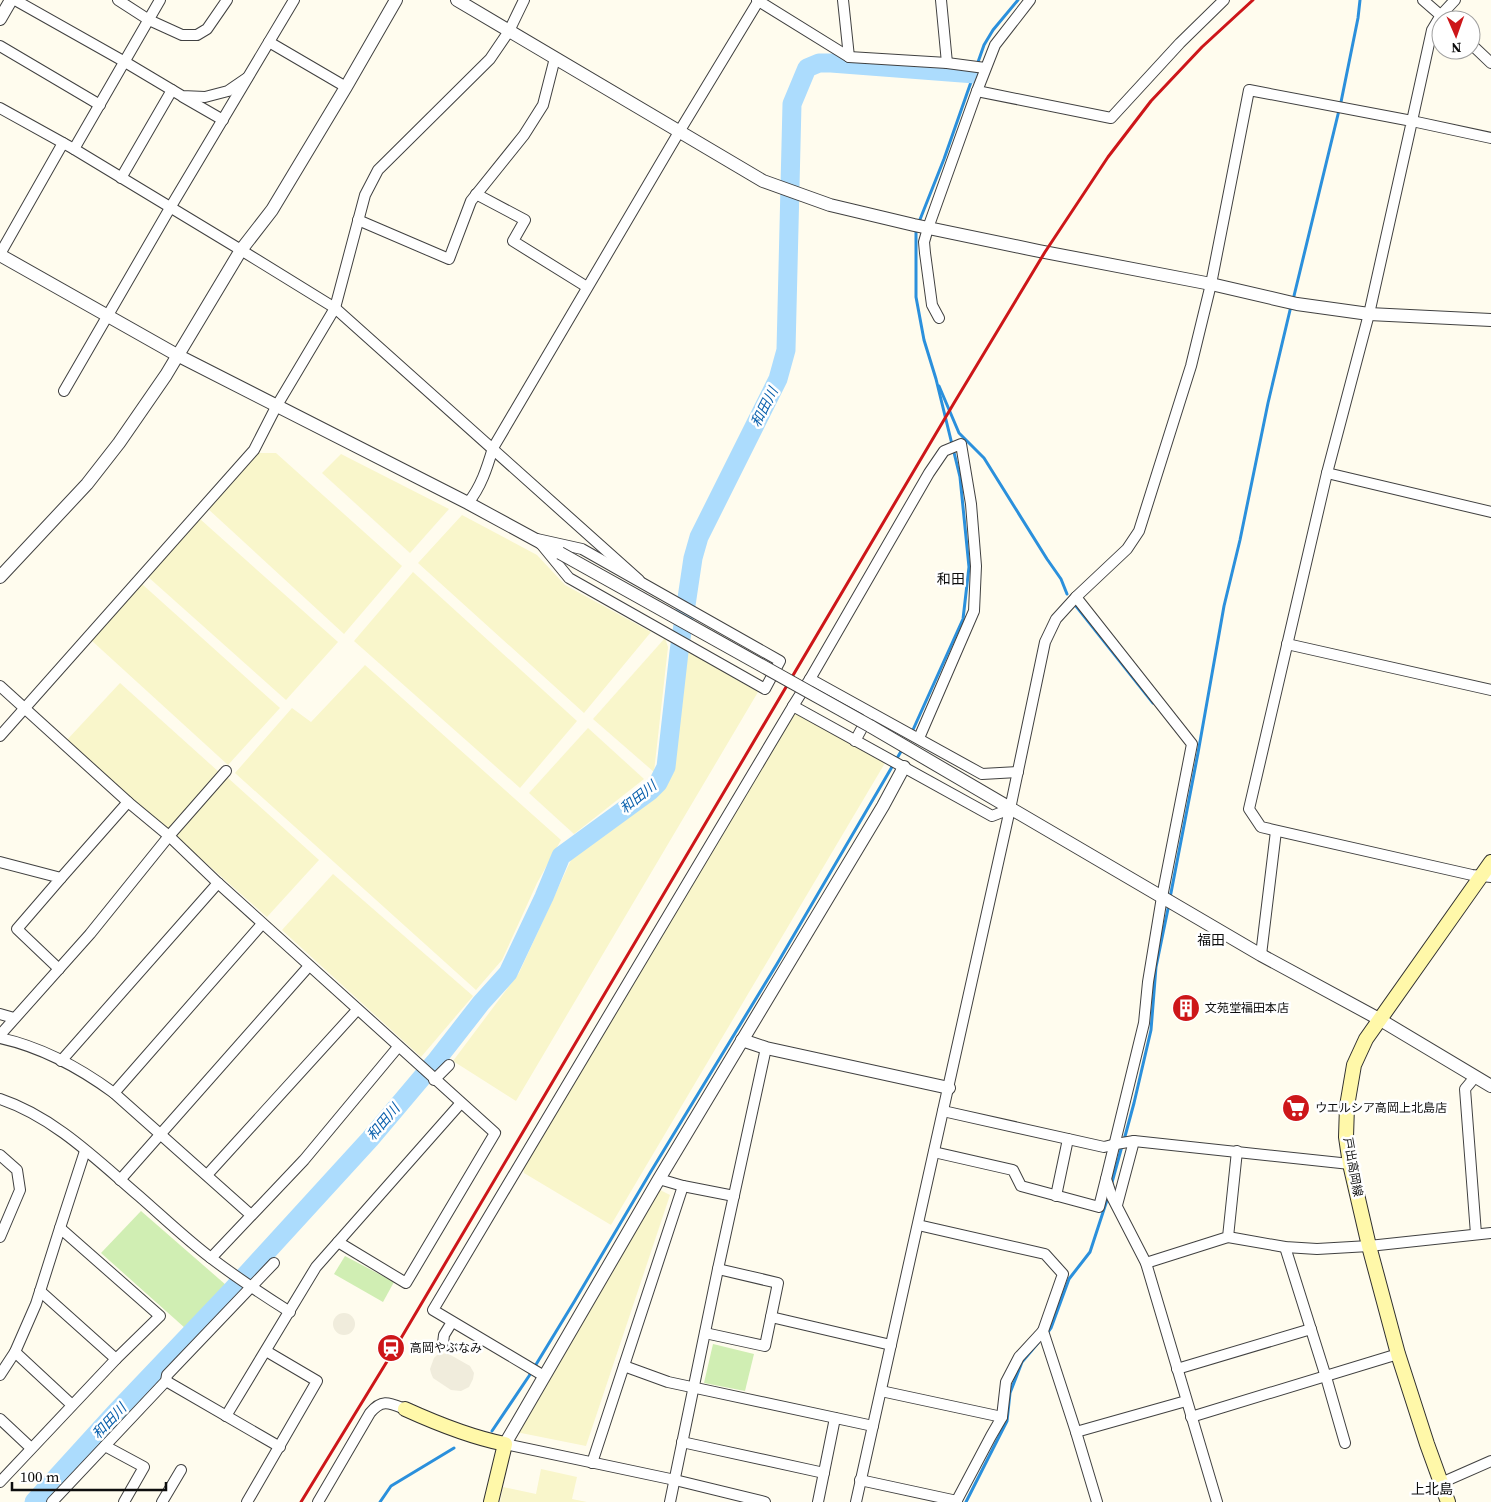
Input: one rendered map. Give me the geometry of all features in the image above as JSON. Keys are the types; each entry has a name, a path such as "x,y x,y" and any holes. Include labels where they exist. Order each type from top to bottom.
{"main road":[{"name":"戸出高岡線","path":"1448,1502 1398,1354 1369,1246 1350,1164 1346,1137 1347,1106 1354,1065 1366,1039 1378,1019 1486,877 1491,862"},
{"path":"405,1409 450,1429 482,1440 505,1444 491,1502"}],"street":[{"path":"0,19 13,0 125,62 223,120"},
{"path":"118,0 149,20 182,35 197,35 207,29 227,0"},
{"path":"74,149 160,0"},
{"path":"64,391 294,0"},
{"path":"0,577 87,484 119,443 166,375 241,250 272,210 396,0"},
{"path":"457,0 763,181 830,205 922,227 1211,284 1292,303 1369,314 1491,320"},
{"path":"0,736 254,450 276,407 335,308 364,195 378,170 490,59 510,31 524,0"},
{"path":"468,504 477,492 488,467 492,448 758,0 849,57 947,63 983,68"},
{"path":"843,0 849,57"},
{"path":"941,0 947,63"},
{"path":"939,318 932,305 922,227 977,91 983,68 995,45 1030,0"},
{"path":"977,91 1111,118 1180,43 1224,0"},
{"path":"1423,0 1435,10"},
{"path":"1431,35 1369,314 1327,473 1249,809 1261,828 1486,877"},
{"path":"269,42 346,87"},
{"path":"0,46 100,105"},
{"path":"1481,54 1491,63"},
{"path":"358,220 449,259 471,200 524,135 543,105 555,58"},
{"path":"182,96 205,97 228,91 250,76"},
{"path":"121,178 172,90"},
{"path":"856,1502 949,1088 1045,642 1056,619 1076,597 1127,549 1139,531 1191,366 1211,284 1249,90 1491,138"},
{"path":"0,108 74,149 335,308 639,580"},
{"path":"63,143 0,255 177,355 537,539 870,726 1260,955 1378,1019 1491,1086"},
{"path":"476,194 525,220 513,241 587,287"},
{"path":"541,1374 433,1310 810,679 924,482 944,450 961,444 971,504 976,566 974,611 918,738"},
{"path":"1327,473 1491,512"},
{"path":"537,539 582,549 780,660 765,689 569,578 537,539"},
{"path":"1076,597 1192,744 1162,897 1115,1201"},
{"path":"1288,644 1491,690"},
{"path":"810,679 982,774 1018,772"},
{"path":"0,686 128,802 169,836 262,924 494,1133 406,1283 338,1242"},
{"path":"793,706 992,816 1010,809"},
{"path":"855,740 871,712"},
{"path":"764,1502 675,1480 505,1444 541,1374 883,806 902,766"},
{"path":"226,771 169,836 90,934 14,1018 0,1037 34,1048 82,1071 114,1092 252,1215"},
{"path":"59,969 17,929 128,802"},
{"path":"1260,955 1276,831"},
{"path":"0,862 61,878"},
{"path":"61,1061 218,883"},
{"path":"114,1092 262,924"},
{"path":"120,1180 309,966"},
{"path":"207,1175 357,1010"},
{"path":"0,1014 14,1018"},
{"path":"742,1040 766,1048 949,1088"},
{"path":"211,1258 304,1160 398,1047"},
{"path":"670,1502 766,1048"},
{"path":"434,1080 449,1065"},
{"path":"1475,1077 1465,1089 1476,1234"},
{"path":"0,1099 37,1116 70,1138 211,1258 290,1312"},
{"path":"226,1416 316,1267 460,1104"},
{"path":"943,1111 1104,1147 1125,1143 1237,1151 1350,1164"},
{"path":"1056,1196 1068,1139"},
{"path":"934,1152 1013,1170 1021,1186 1099,1207 1107,1183 1125,1143"},
{"path":"0,1375 15,1352 40,1291 85,1151"},
{"path":"1228,1237 1237,1151"},
{"path":"0,1155 17,1170 20,1190 0,1237"},
{"path":"659,1179 683,1186 734,1196"},
{"path":"1107,1183 1146,1263 1217,1502"},
{"path":"592,1463 683,1186"},
{"path":"860,1480 957,1501 990,1436 1002,1417 1006,1382 1019,1357 1043,1331 1063,1274 1045,1254 918,1225"},
{"path":"0,1482 116,1359 160,1316 60,1228"},
{"path":"1146,1263 1228,1237 1285,1247 1317,1249 1369,1246 1491,1233"},
{"path":"1285,1247 1345,1442"},
{"path":"52,1502 166,1381 167,1375 274,1263"},
{"path":"705,1333 765,1346 771,1317 778,1282 718,1269"},
{"path":"40,1291 116,1359"},
{"path":"771,1317 891,1345"},
{"path":"443,1344 444,1335 452,1322"},
{"path":"1177,1369 1311,1329"},
{"path":"1043,1331 1097,1502"},
{"path":"246,1502 317,1381 266,1351"},
{"path":"15,1352 72,1405"},
{"path":"1191,1417 1398,1354"},
{"path":"624,1366 668,1382 873,1426"},
{"path":"166,1381 280,1447"},
{"path":"881,1391 1002,1417"},
{"path":"1076,1432 1186,1401"},
{"path":"318,1502 370,1413 376,1406 383,1403 405,1409"},
{"path":"818,1502 835,1418"},
{"path":"0,1419 31,1448"},
{"path":"682,1442 824,1473"},
{"path":"105,1446 144,1467 124,1502"},
{"path":"1441,1483 1491,1461"},
{"path":"162,1502 181,1470"}],"shaded area":[{"path":"257,453 276,453 402,566 344,634 207,508"},
{"path":"341,454 449,509 410,553 322,473"},
{"path":"462,515 537,555 565,585 651,632 584,713 418,563"},
{"path":"200,519 338,642 286,700 147,576"},
{"path":"413,572 577,721 520,788 354,641"},
{"path":"142,584 280,708 228,765 91,640"},
{"path":"665,638 668,647 654,772 593,719"},
{"path":"682,648 758,692 516,1101 453,1061 519,973 571,860 625,818 652,801 674,772 678,735"},
{"path":"365,665 561,840 537,883 502,960 476,990 235,773 292,708 311,722"},
{"path":"120,683 220,773 168,829 66,741"},
{"path":"794,712 885,763 611,1225 524,1173 523,1167"},
{"path":"588,728 644,779 574,834 529,793"},
{"path":"227,777 319,860 267,917 174,835"},
{"path":"333,874 473,996 421,1057 282,930"},
{"path":"658,1189 670,1195 586,1446 516,1432"},
{"path":"340,1313 348,1313 355,1320 355,1328 348,1335 340,1335 333,1328 333,1320"},
{"path":"447,1353 470,1366 474,1373 469,1387 461,1391 451,1390 433,1378 431,1373 430,1369 434,1358 437,1355"},
{"path":"541,1469 577,1477 572,1499 587,1502 500,1502 503,1487 536,1494"}],"green space":[{"path":"141,1211 226,1285 185,1328 101,1253"},
{"path":"345,1256 394,1282 383,1302 334,1274"},
{"path":"713,1344 754,1354 745,1391 704,1383"}],"waterway":[{"path":"919,222 944,159 984,45 993,30 1018,0"},
{"path":"1293,300 1341,102 1360,0"},
{"name":"和田川","path":"34,1502 370,1139 435,1062 481,1003 508,973 561,856 650,791 658,783 666,767 679,652 693,558 699,537 778,379 786,350 792,104 807,68 819,63 831,63 975,74"},
{"path":"912,732 963,619 969,567 960,477 936,379 924,340 916,297 917,228"},
{"path":"1170,898 1224,606 1291,306"},
{"path":"939,386 959,433 984,458 1061,579 1067,594"},
{"path":"1076,606 1153,703"},
{"path":"492,1431 529,1376 574,1302 777,964 903,748"},
{"path":"1124,1140 1151,1030 1156,967 1169,904"},
{"path":"1111,1186 1122,1146"},
{"path":"1046,1335 1051,1328 1069,1279 1090,1252 1108,1197"},
{"path":"966,1502 1007,1421 1010,1393 1022,1362 1038,1343"},
{"path":"380,1502 391,1486 454,1448"}],"railway":[{"path":"301,1502 394,1350 1045,252 1108,157 1151,101 1202,47 1253,0"}],"place":[{"name":"文苑堂福田本店","path":"1186,1008"},
{"name":"ウエルシア高岡上北島店","path":"1296,1108"},
{"name":"高岡やぶなみ","path":"391,1348"}],"district":[{"name":"和田","path":"951,579"},
{"name":"福田","path":"1211,940"},
{"name":"上北島","path":"1432,1489"}]}
